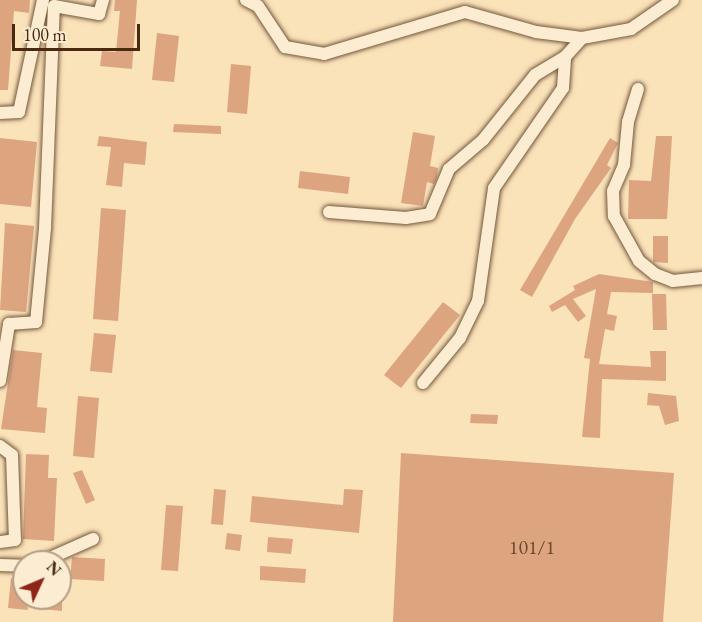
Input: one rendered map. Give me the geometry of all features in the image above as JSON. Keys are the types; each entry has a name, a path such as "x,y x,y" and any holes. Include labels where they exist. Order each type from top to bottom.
{"lane":[{"path":"0,113 19,112 43,0"},
{"path":"0,381 9,324 36,322 45,228 54,6 99,14 103,0"},
{"path":"246,0 258,6 285,47 302,54 342,53 465,12 536,32 582,38 631,29 673,0"},
{"path":"329,212 406,218 430,214 449,169 483,140 535,75 565,57 582,38"},
{"path":"423,383 460,338 478,301 494,188 563,88 565,57"},
{"path":"638,89 628,122 624,165 613,191 614,216 639,261 655,274 673,281 702,278"},
{"path":"0,446 12,455 15,540 0,542"},
{"path":"69,550 93,540"}],"building":[{"path":"0,0 30,0 29,13 14,11 8,90 0,90"},
{"path":"115,0 137,0 132,69 100,66 102,51 116,52 120,11 114,11"},
{"path":"157,33 179,36 174,82 152,80"},
{"path":"231,64 251,66 247,114 227,112"},
{"path":"174,124 221,126 221,134 173,132"},
{"path":"413,132 435,136 430,166 438,168 437,177 434,184 427,182 423,206 401,203"},
{"path":"99,136 147,142 145,165 124,163 122,187 106,185 111,147 97,146"},
{"path":"656,136 672,136 667,219 628,219 629,180 651,181"},
{"path":"0,138 37,142 31,207 0,204"},
{"path":"610,138 618,143 607,165 611,168 575,219 532,297 520,290"},
{"path":"300,171 350,177 348,194 298,188"},
{"path":"101,208 126,210 118,321 93,319"},
{"path":"5,223 34,226 26,312 0,310"},
{"path":"653,236 668,236 668,263 653,262"},
{"path":"599,274 653,282 653,293 611,292 607,314 617,316 614,331 605,329 599,364 651,367 650,351 666,351 666,381 602,379 600,438 582,437 590,359 584,358 596,289 573,299 586,316 578,322 565,305 552,312 549,306 575,290 573,286"},
{"path":"652,294 666,294 667,330 653,330"},
{"path":"443,302 460,315 401,388 384,375"},
{"path":"94,333 116,335 112,373 90,371"},
{"path":"13,350 42,353 37,407 47,408 45,433 1,429"},
{"path":"648,393 676,396 679,421 665,425 659,406 647,405"},
{"path":"78,396 99,398 94,458 73,456"},
{"path":"471,414 498,415 497,424 470,423"},
{"path":"401,453 674,473 663,622 393,622"},
{"path":"26,454 49,455 48,478 57,478 54,541 23,539"},
{"path":"82,470 95,500 86,504 73,473"},
{"path":"214,489 226,490 223,525 211,524"},
{"path":"344,489 363,490 359,533 250,522 252,496 343,505"},
{"path":"166,505 183,506 178,571 161,570"},
{"path":"227,533 242,535 240,551 225,549"},
{"path":"268,537 293,539 291,554 267,552"},
{"path":"72,557 105,559 104,581 72,579"},
{"path":"260,566 306,569 305,583 260,580"},
{"path":"11,578 12,578 12,608 8,608"}]}
